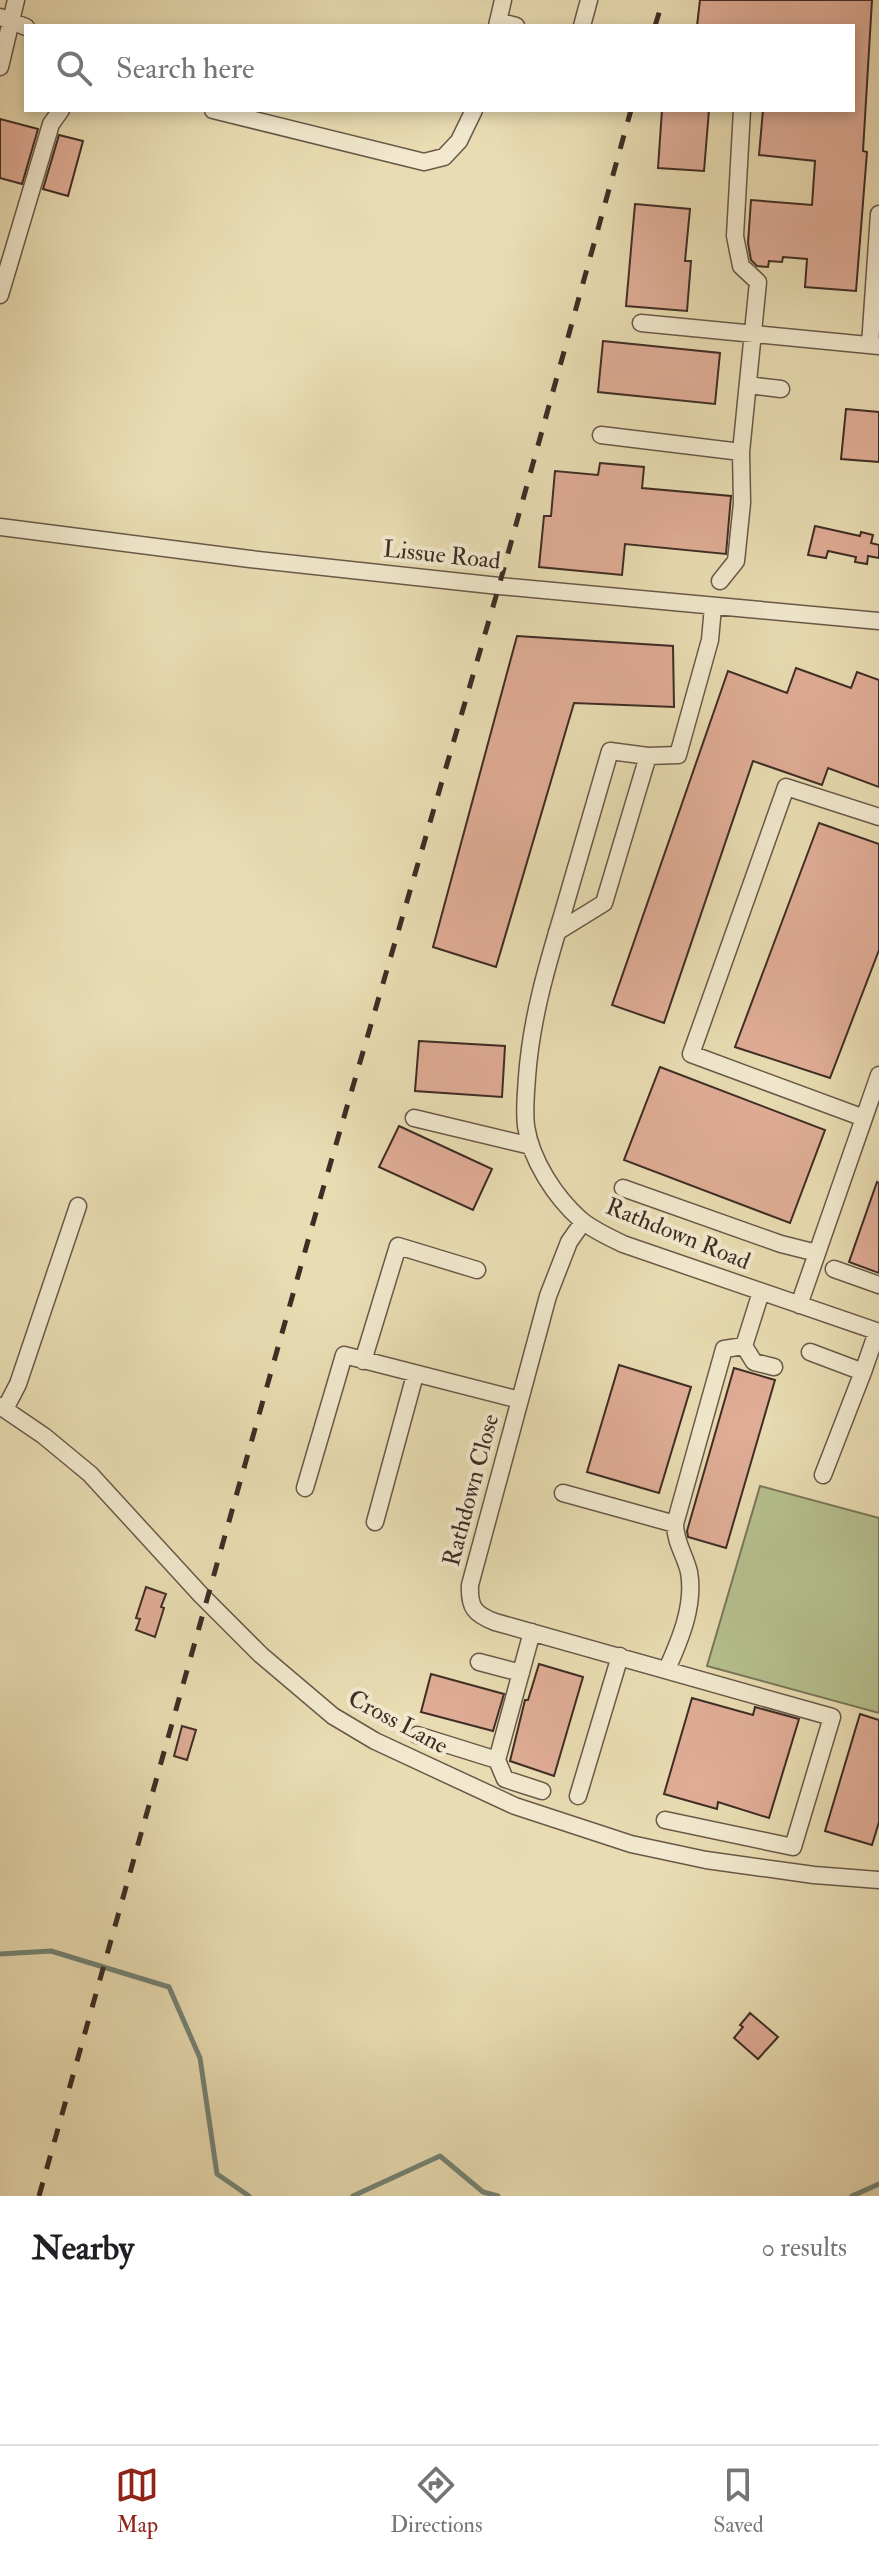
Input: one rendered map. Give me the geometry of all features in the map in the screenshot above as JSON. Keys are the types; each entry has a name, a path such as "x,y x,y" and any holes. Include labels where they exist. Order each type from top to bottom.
{"street":[{"path":"0,67 16,0"},
{"path":"497,23 503,0"},
{"path":"583,24 589,0"},
{"path":"0,295 51,124 60,112"},
{"path":"221,112 424,162 444,157 452,149 473,112"},
{"path":"720,581 736,561 742,503 741,452 758,282 741,266 735,236 742,112"},
{"path":"641,323 874,345 879,214"},
{"path":"748,385 781,389"},
{"path":"601,435 741,452"},
{"name":"Lissue Road","path":"0,527 250,559 879,621"},
{"path":"557,932 604,903 648,756 678,755 710,640 713,607"},
{"name":"Rathdown Road","path":"648,756 610,751 532,1029 525,1110 531,1146 544,1174 583,1222 623,1244 878,1332"},
{"path":"864,1118 691,1054 786,787 879,817"},
{"path":"799,1305 879,1075"},
{"path":"414,1118 531,1146"},
{"path":"623,1188 781,1244 817,1253"},
{"path":"3,1408 18,1384 78,1206"},
{"name":"Rathdown Close","path":"583,1222 576,1228 559,1263 520,1400 470,1585 469,1599 474,1610 482,1617 532,1632 832,1717 793,1847 665,1820"},
{"path":"363,1361 398,1246 477,1270"},
{"path":"834,1269 879,1285"},
{"path":"761,1292 744,1346 754,1362 774,1367"},
{"path":"823,1475 878,1332"},
{"path":"667,1669 677,1646 691,1593 689,1571 677,1542 675,1524 724,1349 744,1346"},
{"path":"810,1352 863,1372"},
{"path":"305,1488 344,1355 520,1400"},
{"path":"375,1522 415,1375"},
{"name":"Cross Lane","path":"3,1408 55,1444 90,1474 207,1602 261,1655 333,1716 375,1741 515,1806 631,1844 706,1860 814,1875 879,1880"},
{"path":"563,1493 675,1524"},
{"path":"532,1632 497,1760 505,1779 542,1791"},
{"path":"578,1796 620,1656"},
{"path":"479,1662 521,1673"},
{"path":"417,1735 497,1760"}],"green space":[{"path":"760,1486 879,1518 879,1713 707,1666"}],"building":[{"path":"700,0 872,0 863,151 867,152 856,291 805,287 807,259 783,257 782,262 769,261 768,267 757,266 751,260 748,243 751,200 812,205 815,161 759,155 763,112 855,112 855,24 697,24"},
{"path":"662,112 709,112 704,171 658,168"},
{"path":"0,119 38,129 22,184 0,178"},
{"path":"59,135 83,141 68,196 43,189"},
{"path":"635,204 690,209 685,261 691,261 687,311 626,306"},
{"path":"603,341 720,353 715,404 598,392"},
{"path":"846,409 879,412 879,462 841,459"},
{"path":"600,463 644,467 642,488 731,496 726,554 625,544 622,575 539,567 544,516 551,516 555,471 598,475"},
{"path":"815,526 860,536 861,532 873,535 871,543 879,545 879,558 868,556 867,564 855,562 856,557 828,551 826,558 808,555"},
{"path":"517,636 673,646 674,707 574,703 496,967 433,947"},
{"path":"796,668 851,688 857,672 879,680 879,787 828,768 822,785 753,761 664,1023 612,1005 728,671 787,693"},
{"path":"819,823 879,844 879,950 830,1078 735,1047"},
{"path":"419,1041 505,1046 502,1097 415,1091"},
{"path":"660,1067 825,1130 790,1223 624,1160"},
{"path":"399,1126 492,1169 473,1210 379,1167"},
{"path":"879,1183 879,1273 849,1262"},
{"path":"619,1365 691,1387 659,1493 587,1472"},
{"path":"734,1368 775,1380 726,1548 688,1537 687,1531"},
{"path":"146,1587 166,1594 155,1637 136,1630 140,1619 136,1618"},
{"path":"539,1664 583,1677 554,1776 510,1761 525,1700 528,1700"},
{"path":"431,1674 504,1694 493,1731 421,1712"},
{"path":"692,1698 753,1715 755,1707 799,1719 769,1818 718,1802 717,1809 664,1794"},
{"path":"860,1714 879,1720 879,1822 872,1845 825,1831"},
{"path":"182,1726 196,1730 187,1760 174,1756"},
{"path":"750,2013 778,2037 758,2059 734,2038"}],"waterway":[{"path":"0,1954 51,1951 169,1987 200,2058 217,2174 249,2196"},
{"path":"353,2196 440,2156 483,2192 498,2196"},
{"path":"852,2196 879,2184"}],"railway":[{"path":"656,24 663,0"},
{"path":"39,2196 311,1230 499,586 630,112"}]}
